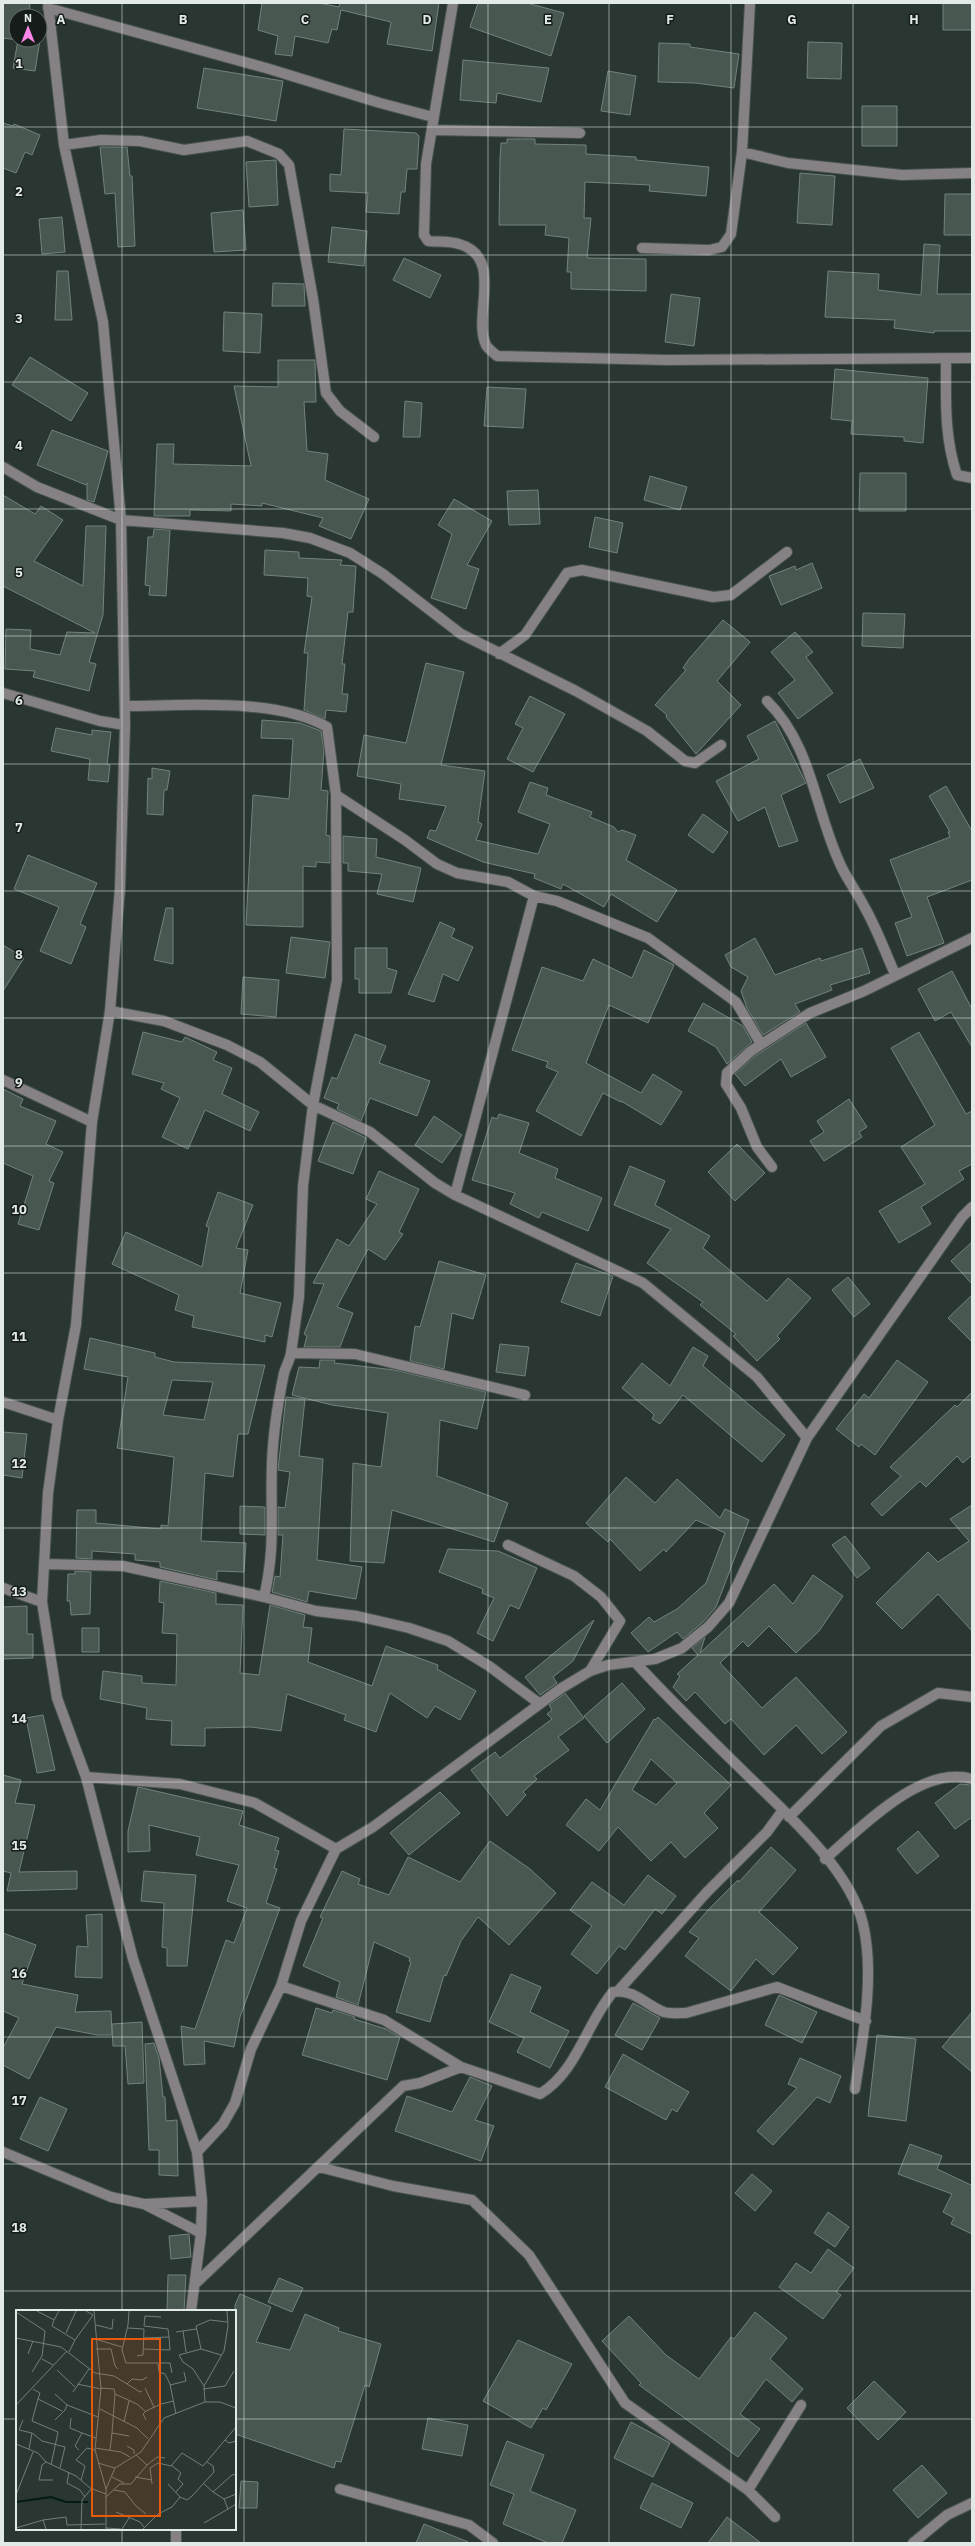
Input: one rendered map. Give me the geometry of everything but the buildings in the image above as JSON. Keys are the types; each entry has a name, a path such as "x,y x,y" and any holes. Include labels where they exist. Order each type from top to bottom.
{"street":[{"path":"453,3 426,164 424,235 428,241 460,244 475,253 483,265 483,326 486,346 497,356 667,360 972,358"},
{"path":"642,248 709,250 722,247 731,234 742,152 750,3"},
{"path":"191,2310 201,2233 202,2202 197,2152 133,1959 86,1777 57,1698 42,1602 48,1493 58,1420 76,1325 92,1122 110,1012 120,888 125,725 121,520 103,322 64,145 48,5 266,68 380,103 433,117"},
{"path":"432,130 580,133"},
{"path":"64,145 101,140 140,141 165,148 184,150 247,141 279,154 289,165 313,299 326,393 340,411 374,437"},
{"path":"742,152 788,163 902,174 972,172"},
{"path":"946,359 946,428 953,463 957,475 972,478"},
{"path":"3,467 37,487 121,520 220,527 310,538 350,553 383,574 461,634 576,691 647,731 685,761 695,763 720,745"},
{"path":"499,654 525,635 567,573 582,570 713,597 731,595 787,552"},
{"path":"3,693 100,721 125,725"},
{"path":"767,701 780,714 808,764 827,831 842,869 866,909 896,974"},
{"path":"125,706 249,706 314,718 327,726 336,795 337,980 313,1105 303,1186 299,1297 291,1353 285,1371 279,1403 272,1463 273,1541 271,1568 264,1597"},
{"path":"336,795 406,840 437,864 457,872 508,882 534,896 557,902 648,938 736,1002 761,1044"},
{"path":"455,1195 534,896"},
{"path":"772,1167 758,1147 741,1108 726,1084 727,1073 761,1044 810,1013 864,990 972,938"},
{"path":"110,1012 164,1021 227,1045 260,1062 313,1105 370,1132 436,1183 455,1195 643,1283 758,1377 807,1438"},
{"path":"3,1080 92,1122"},
{"path":"197,2152 223,2124 235,2103 251,2049 281,1986 301,1921 336,1849 373,1827 540,1704 590,1671 608,1665 655,1659 682,1648 708,1627 729,1603 807,1438 962,1218 972,1207"},
{"path":"291,1353 355,1354 525,1394"},
{"path":"3,1402 58,1420"},
{"path":"508,1545 574,1576 601,1597 620,1621 590,1671"},
{"path":"44,1564 123,1566 264,1597 316,1611 357,1616 448,1641 489,1666 540,1704"},
{"path":"3,1588 42,1602"},
{"path":"635,1662 786,1814 848,1887 863,1924 867,1957 866,2021 855,2089"},
{"path":"618,1991 707,1892 767,1832 881,1726 938,1693 972,1697"},
{"path":"86,1777 180,1784 255,1803 336,1849"},
{"path":"825,1859 893,1802 923,1783 950,1778 972,1779"},
{"path":"281,1986 384,2020 461,2067 540,2094 554,2086 567,2069 604,2003 613,1992 628,1992 664,2012 674,2014 686,2013 777,1987 866,2021"},
{"path":"195,2284 403,2086 420,2083 461,2067"},
{"path":"3,2152 111,2197 144,2204 202,2202"},
{"path":"319,2167 393,2186 472,2200 529,2255 625,2403 748,2490 774,2518"},
{"path":"144,2204 201,2233"},
{"path":"748,2490 801,2405"},
{"path":"340,2489 469,2525 493,2543"},
{"path":"913,2543 947,2515 972,2503"},
{"path":"176,2530 176,2543"}]}
